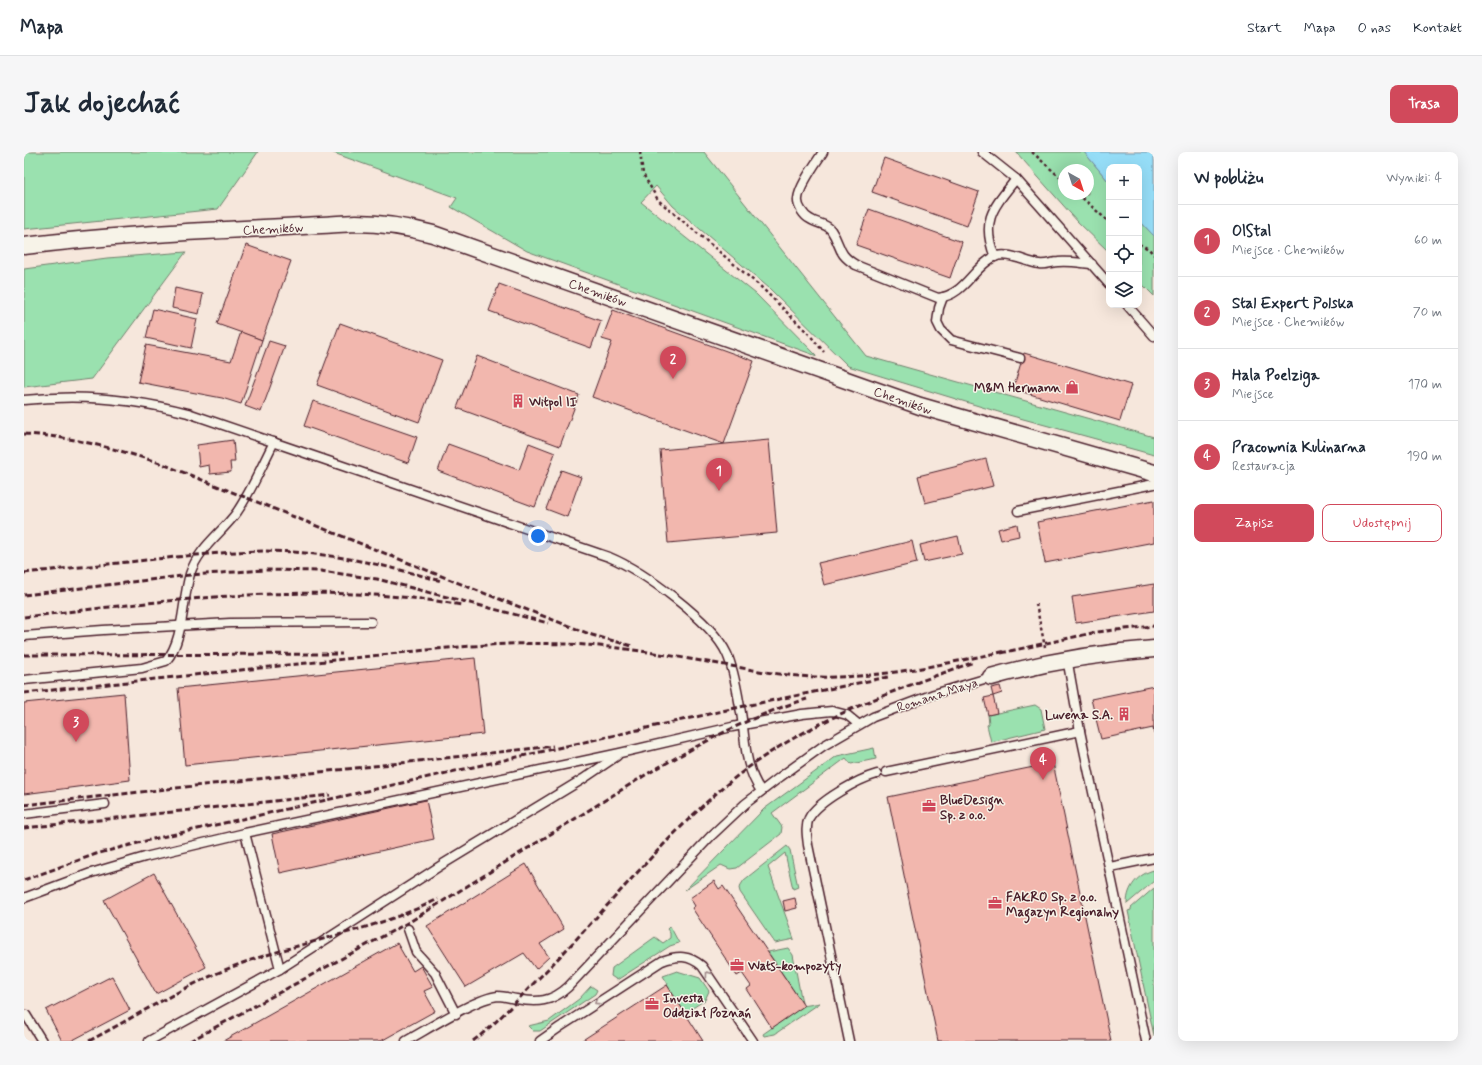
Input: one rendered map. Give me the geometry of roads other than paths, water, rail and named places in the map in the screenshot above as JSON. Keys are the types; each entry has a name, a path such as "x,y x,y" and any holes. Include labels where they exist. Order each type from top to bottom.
{"street":[{"name":"Chemików","path":"24,246 85,238 156,232 374,223 406,227 433,234 920,406 1154,473"},
{"name":"Romana Maya","path":"990,677 1067,658 1117,651 1154,649"}],"lane":[{"path":"823,152 805,180 798,199 804,215 810,220 825,224 831,230 838,248 849,261 904,283 929,296 948,297 964,287 986,262 1002,255 1042,265 1057,262 1092,264"},
{"path":"982,152 1016,179 1106,280"},
{"path":"995,257 990,244 988,220 995,206 1016,179"},
{"path":"943,297 938,312 937,322 941,330 951,340 1020,358"},
{"path":"1130,308 1154,336"},
{"path":"24,400 71,397 147,404 211,420 610,558 645,575 703,623 721,644 731,666 743,725 747,762 755,782 761,791"},
{"path":"24,680 157,665 166,661 172,654 176,645 190,575 199,554 238,511 274,442"},
{"path":"1018,511 1154,484"},
{"path":"24,636 230,623 371,622"},
{"path":"1067,658 1080,731 1146,1041"},
{"name":"Romana Maya","path":"406,1041 491,997 499,996 533,1001 544,1001 561,994 711,836 761,791 823,746 858,724 910,702 990,677"},
{"path":"24,898 91,873 124,863 245,833 620,754 743,725 802,714 832,711 847,715 858,724"},
{"path":"886,772 1080,731"},
{"path":"149,1041 280,969 443,864 583,780 620,754"},
{"path":"849,1041 809,853 806,828 812,813 823,804 856,781 877,774"},
{"path":"24,814 105,804"},
{"path":"245,833 280,969"},
{"path":"1110,867 1154,858"},
{"path":"408,929 416,952 435,973 456,1014"},
{"path":"540,1041 662,961 679,956 695,960 702,966 753,1041"},
{"path":"26,1015 42,1041"}],"water":[{"path":"1084,152 1154,152 1154,236 1142,223 1142,164 1106,164 1106,178"}],"railway":[{"path":"24,434 76,440 110,448 160,463 481,592 592,635 632,646"},
{"path":"24,573 166,558 276,551 349,559 386,566 441,581"},
{"path":"24,595 190,575 265,570 321,571 377,579 548,623"},
{"path":"24,617 188,599 298,593 353,594 407,598 462,605"},
{"path":"1001,653 1097,632 1154,626"},
{"path":"24,693 420,651 506,644 534,643 606,647 648,652 772,673 815,677 863,676 911,670 1006,651"},
{"path":"24,655 342,654"},
{"path":"473,1041 498,1019 559,957 665,843 709,800 738,775 769,753 834,717 903,688 974,662"},
{"path":"24,880 96,854 153,839 740,707 888,677"},
{"path":"190,1041 411,921 666,763 725,732 765,714 807,699"},
{"path":"24,805 553,746"},
{"path":"24,828 330,795"},
{"path":"89,1041 177,993 232,967 283,950 388,920 438,899"}],"place":[{"name":"Stal Expert Polska","path":"673,379"},
{"name":"M&M Hermann","path":"1072,387"},
{"name":"Witpol II","path":"518,401"},
{"name":"OlStal","path":"719,491"},
{"name":"Luvena S.A.","path":"1124,714"},
{"name":"Hala Poelziga","path":"76,742"},
{"name":"Pracownia Kulinarna","path":"1043,780"},
{"name":"BlueDesign Sp. z o.o.","path":"929,806"},
{"name":"FAKRO Sp. z o.o. Magazyn Regionalny","path":"995,903"},
{"name":"Wats-kompozyty","path":"737,965"},
{"name":"Investa Oddział Poznań","path":"652,1004"}]}
